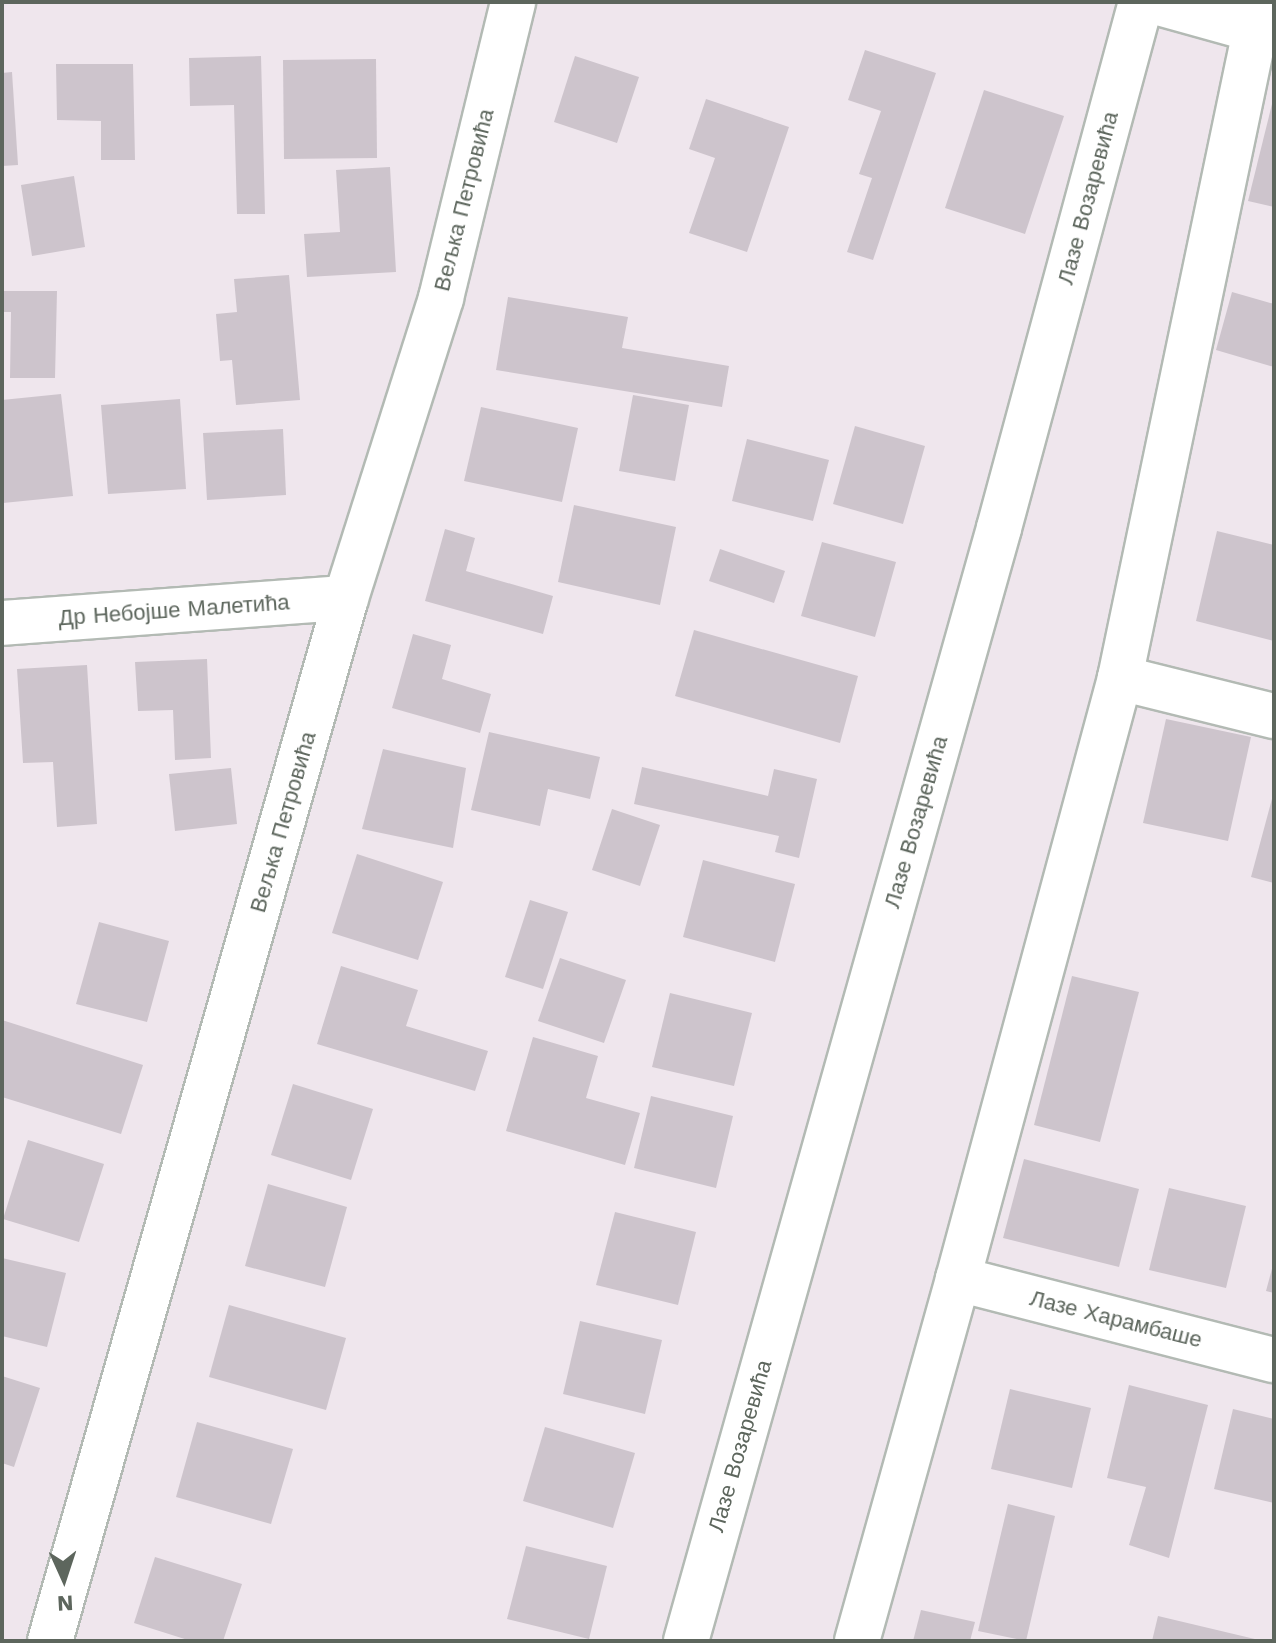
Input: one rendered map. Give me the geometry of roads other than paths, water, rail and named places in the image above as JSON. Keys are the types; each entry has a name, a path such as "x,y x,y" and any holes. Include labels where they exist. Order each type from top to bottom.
{"street":[{"name":"Вељка Петровића","path":"50,1641 346,598 441,298 513,2"},
{"name":"Лазе Возаревића","path":"686,1641 999,528 1141,2"},
{"path":"857,1641 1120,678 1263,22 1155,2"},
{"name":"Др Небојше Малетића","path":"2,623 346,598"},
{"path":"1120,678 1274,716"},
{"name":"Лазе Харамбаше","path":"958,1279 1274,1360"}]}
